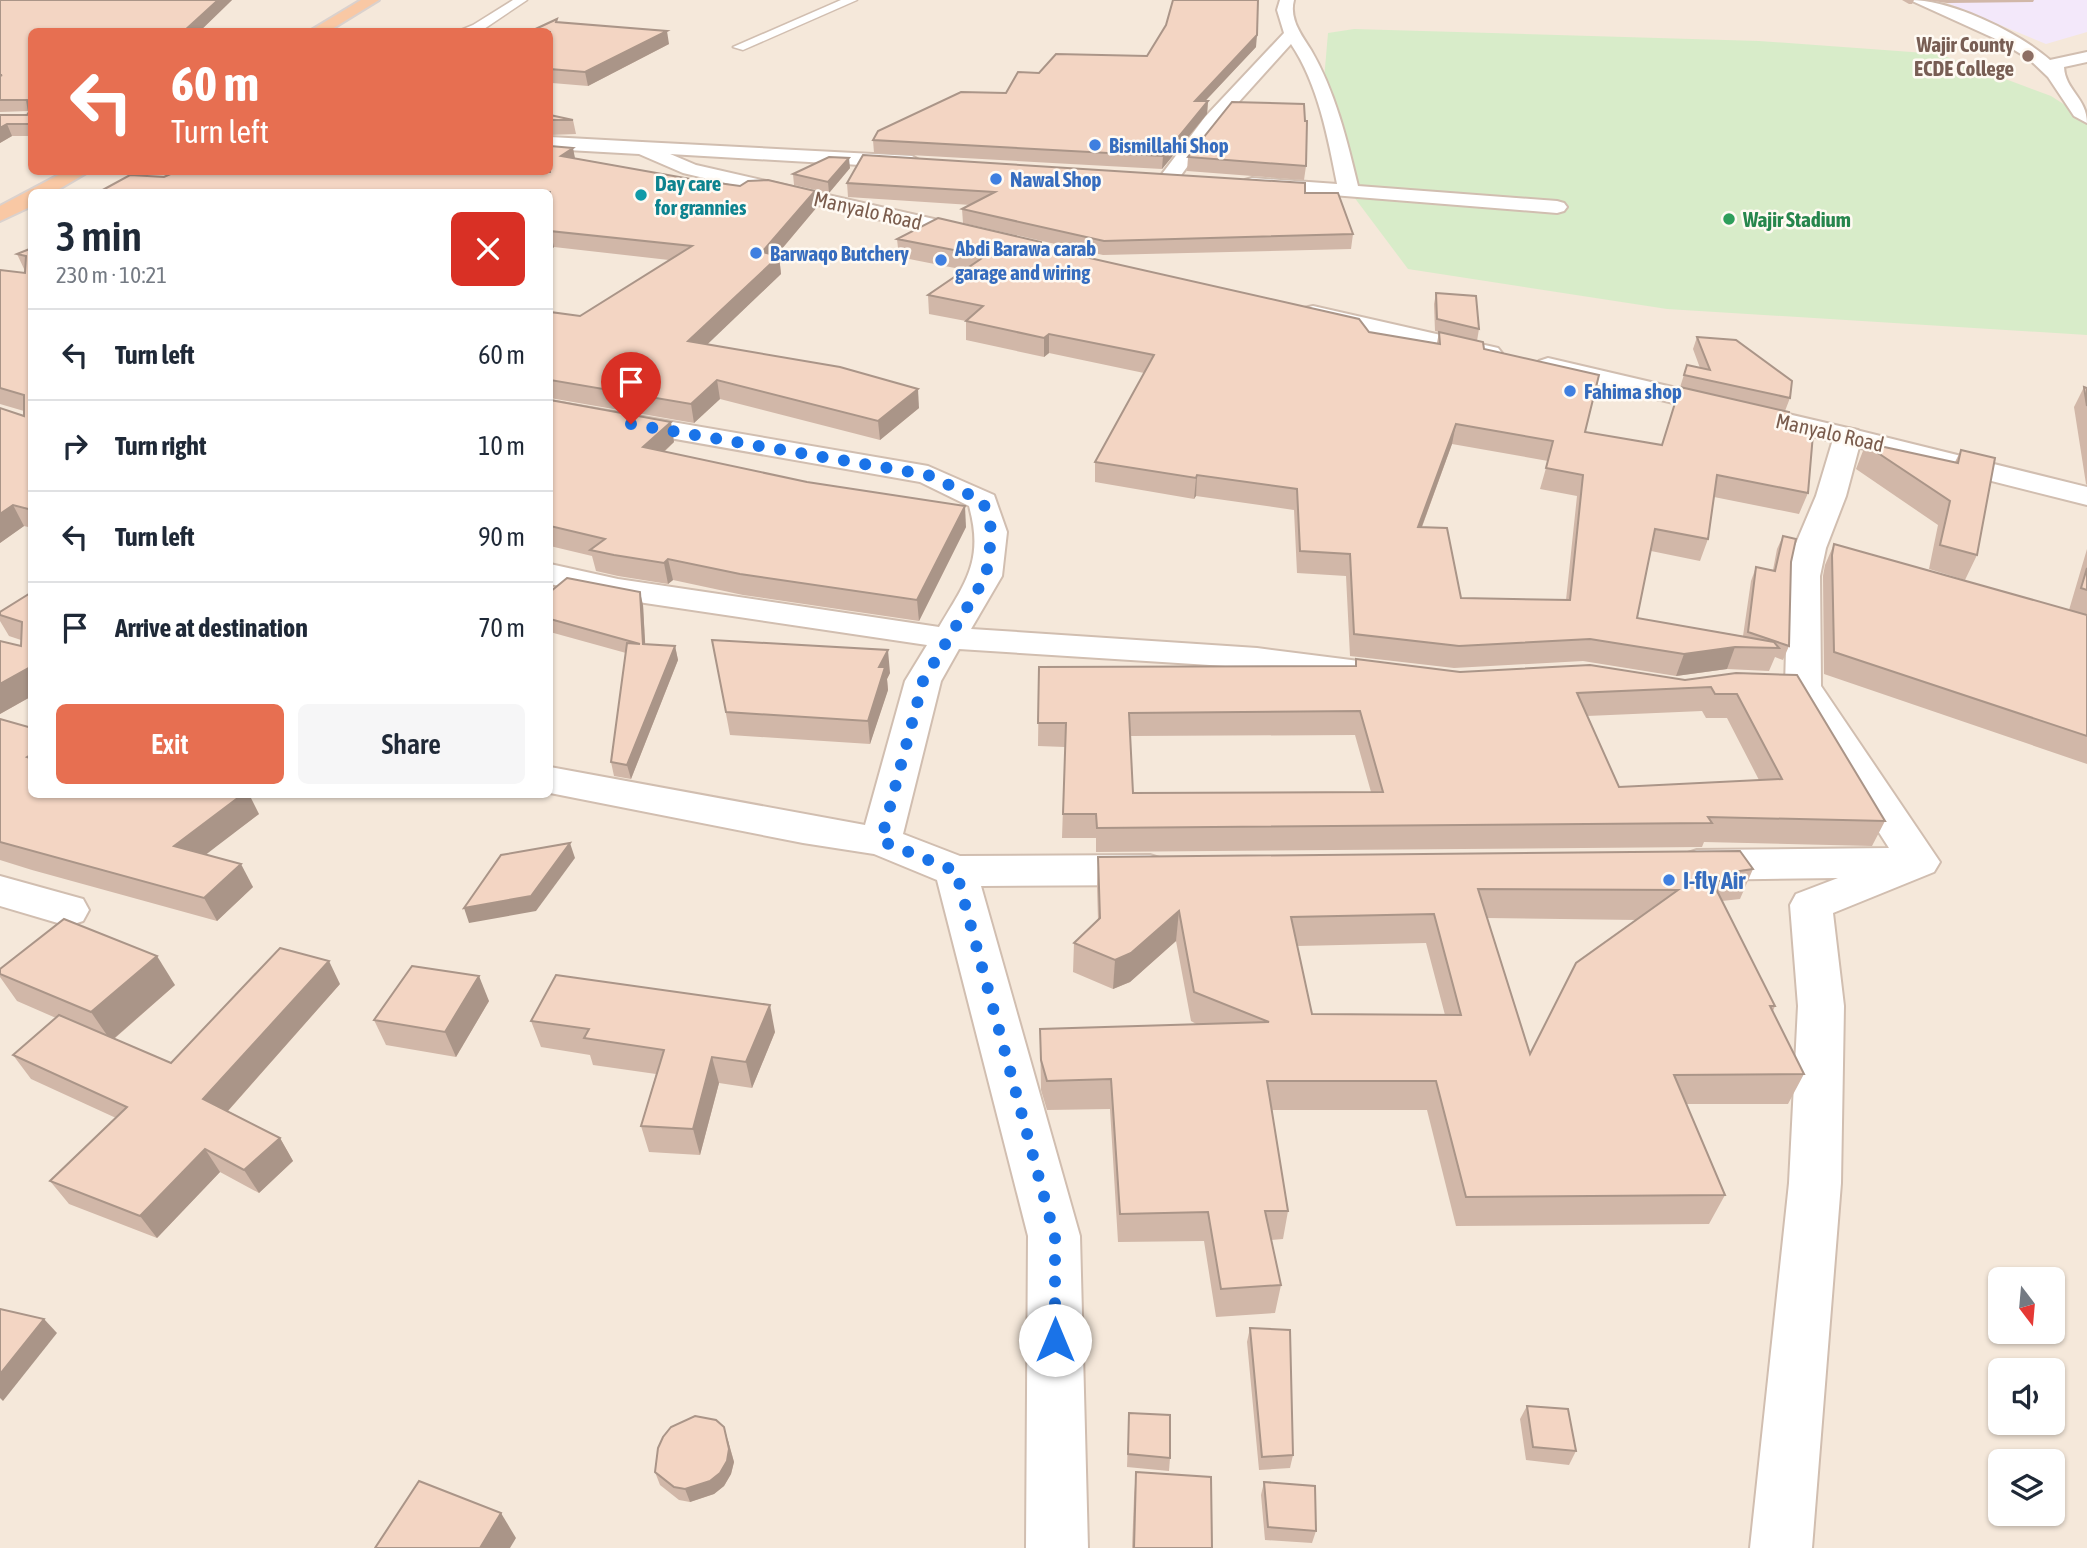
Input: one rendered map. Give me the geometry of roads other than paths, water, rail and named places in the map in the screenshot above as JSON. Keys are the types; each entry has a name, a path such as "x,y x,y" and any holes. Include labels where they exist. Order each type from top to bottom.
{"highway":[{"path":"321,28 372,0"},
{"path":"46,189 72,175"},
{"path":"0,215 28,199"}],"street":[{"path":"1287,0 1284,10 1340,147 1349,192"},
{"path":"1917,0 2014,43 2056,71 2072,106 2087,118"},
{"path":"1169,178 1201,132 1292,34"},
{"path":"2056,71 2087,57"},
{"path":"2056,71 2087,70"},
{"name":"Manyalo Road","path":"553,143 642,148 690,169 1001,241"},
{"path":"642,148 929,163"},
{"path":"1144,177 1197,180"},
{"path":"1238,183 1557,207"},
{"name":"Manyalo Road","path":"1293,308 1848,436 2087,496"},
{"path":"553,410 928,475 983,501 992,532 986,576 923,681 881,841"},
{"path":"1848,436 1831,496 1823,552 1804,576 1784,685 1919,862"},
{"path":"553,574 618,589 947,638 1257,658 1388,675"},
{"path":"553,781 790,827 881,841 956,871 1189,869"},
{"path":"1657,865 1919,862"},
{"path":"1781,1548 1815,1183 1821,1006 1811,905 1919,862"},
{"path":"956,871 1055,1237 1057,1548"},
{"path":"0,891 68,911"}],"lane":[{"path":"477,28 521,0"},
{"path":"739,47 851,0"}],"place":[{"name":"Wajir County ECDE College","path":"2028,56"},
{"name":"Bismillahi Shop","path":"1095,145"},
{"name":"Nawal Shop","path":"996,179"},
{"name":"Day care for grannies","path":"641,195"},
{"name":"Wajir Stadium","path":"1729,219"},
{"name":"Barwaqo Butchery","path":"756,253"},
{"name":"Abdi Barawa carab garage and wiring","path":"941,260"},
{"name":"Fahima shop","path":"1570,391"},
{"name":"I-fly Air","path":"1669,880"}]}
